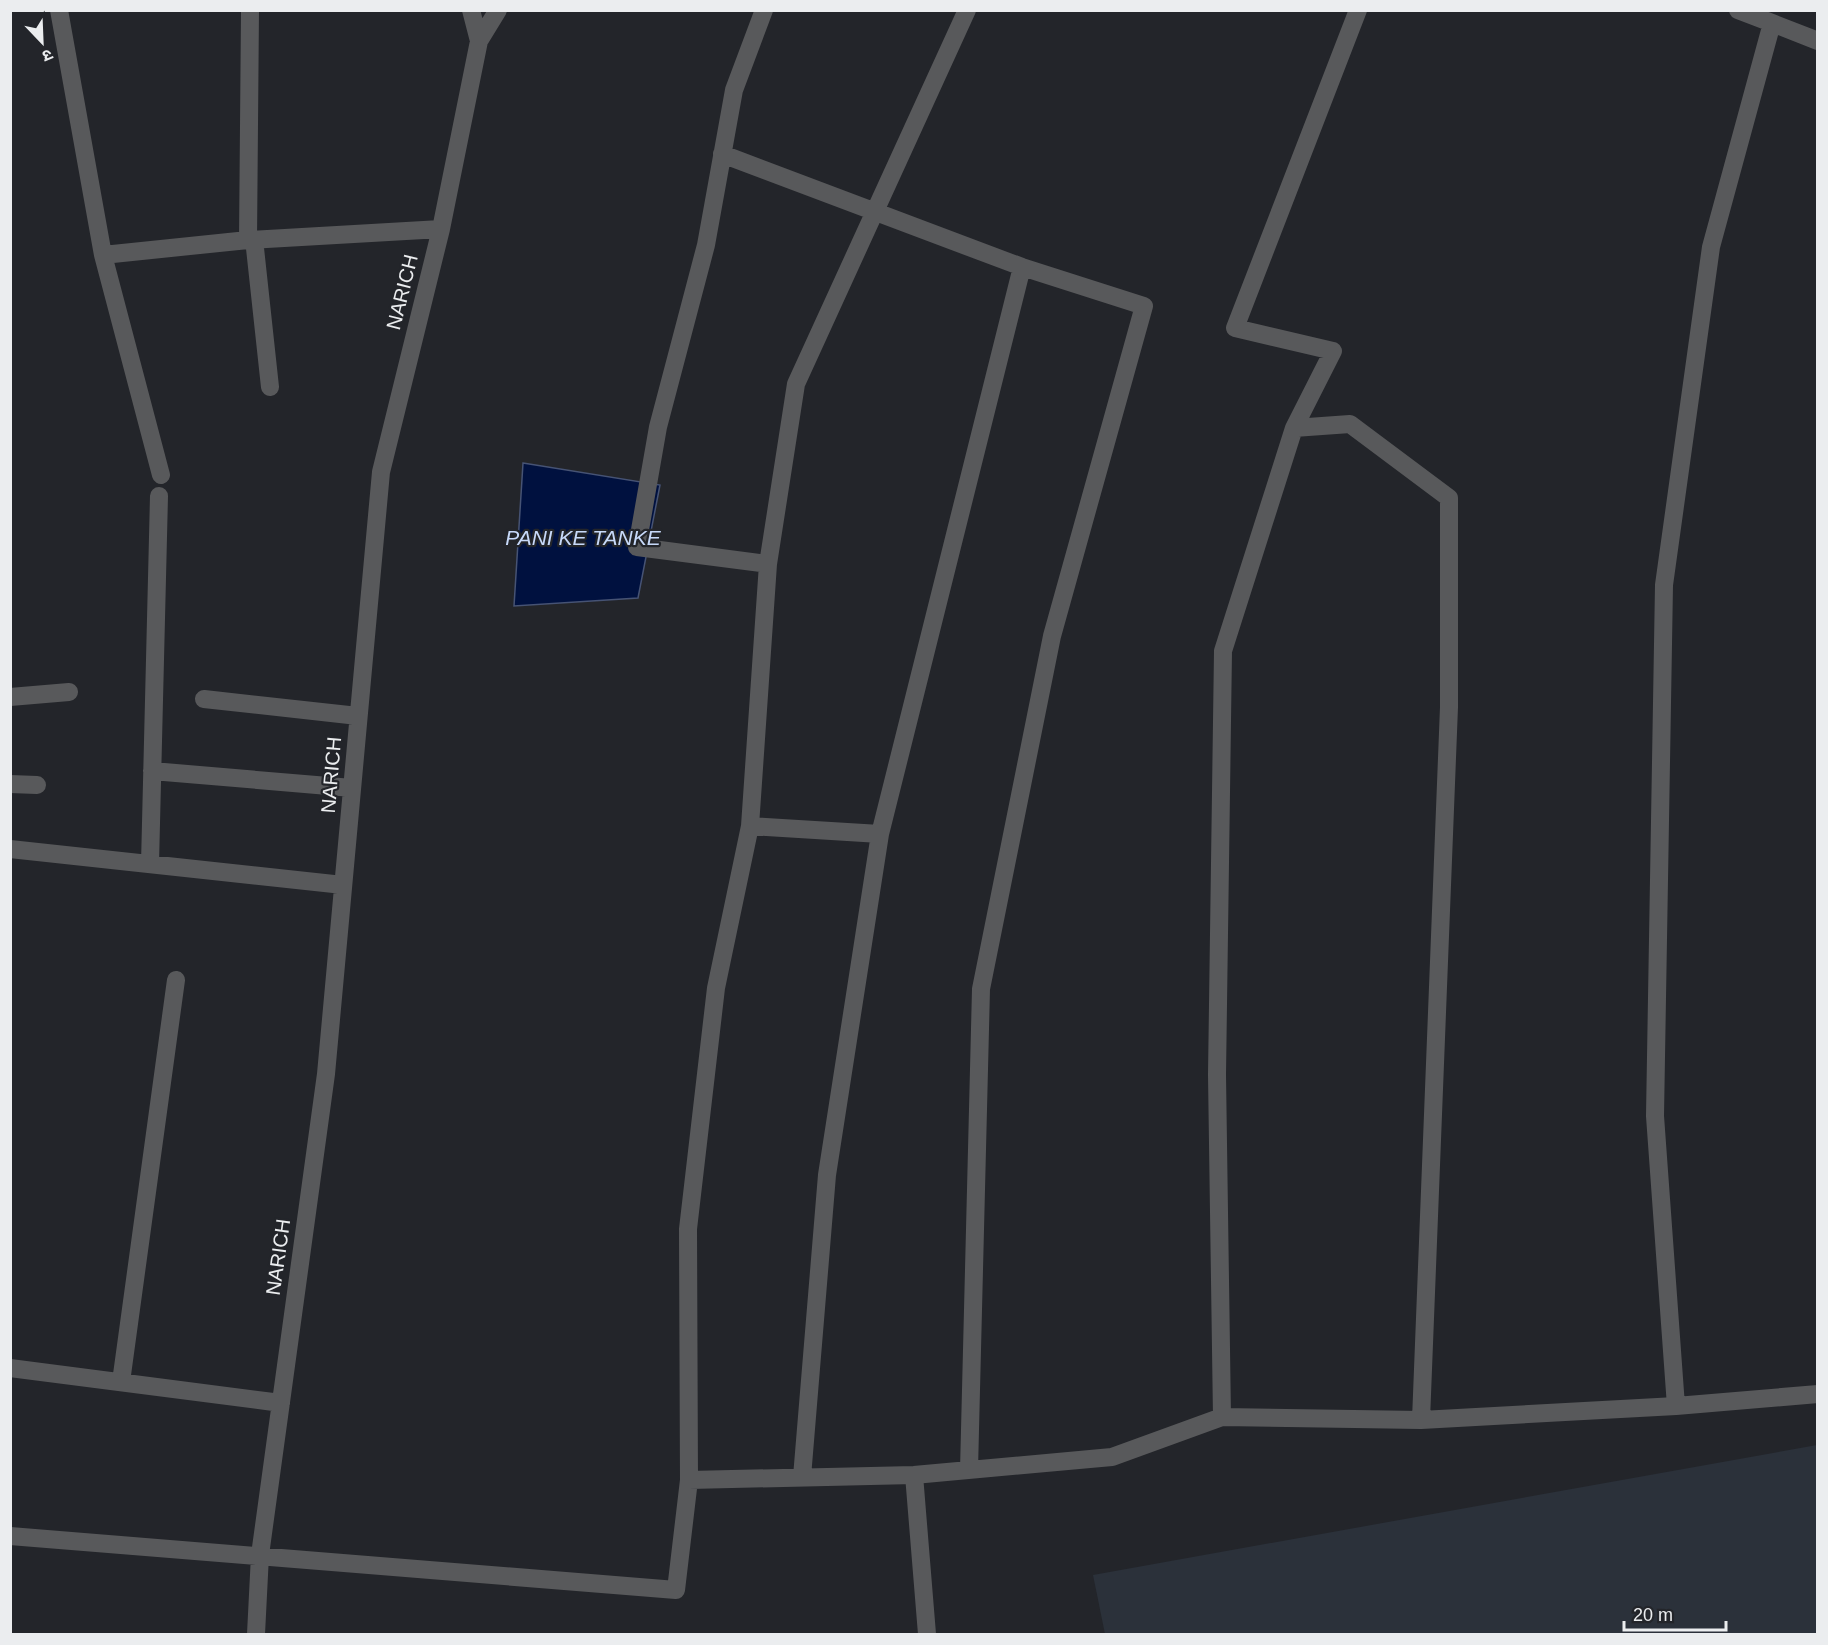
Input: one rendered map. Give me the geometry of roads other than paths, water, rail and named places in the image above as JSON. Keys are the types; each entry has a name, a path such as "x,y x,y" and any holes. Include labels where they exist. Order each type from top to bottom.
{"street":[{"path":"59,10 103,255 161,475"},
{"path":"250,10 251,240 270,387"},
{"path":"471,10 479,41"},
{"name":"NARICH","path":"256,1635 260,1555 326,1074 381,472 441,229 479,41 498,10"},
{"path":"764,10 734,90 706,245 658,427 637,547 768,564"},
{"path":"10,1536 676,1590 688,1480 688,1228 716,988 750,826 768,564 796,384 967,10"},
{"path":"1222,1418 1217,1075 1223,651 1294,428 1333,351 1235,328 1358,10"},
{"path":"1738,10 1818,41"},
{"path":"1676,1406 1655,1116 1664,585 1711,247 1772,23"},
{"path":"722,154 1022,267 1144,306 1052,636 981,989 969,1470"},
{"path":"103,255 251,240 441,229"},
{"path":"802,1478 827,1175 880,834 1022,267"},
{"path":"1294,428 1350,424 1449,498 1449,708 1420,1420"},
{"path":"150,864 159,496"},
{"path":"10,697 69,692"},
{"path":"204,699 358,716"},
{"path":"152,771 352,788"},
{"path":"10,784 37,785"},
{"path":"750,826 880,834"},
{"path":"10,849 343,885"},
{"path":"121,1382 176,980"},
{"path":"10,1368 281,1402"},
{"path":"688,1480 914,1475 1112,1457 1222,1418 1420,1420 1676,1406 1818,1394"},
{"path":"914,1475 927,1635"}],"water":[{"name":"PANI KE TANKE","path":"523,463 660,485 638,598 514,606"}]}
